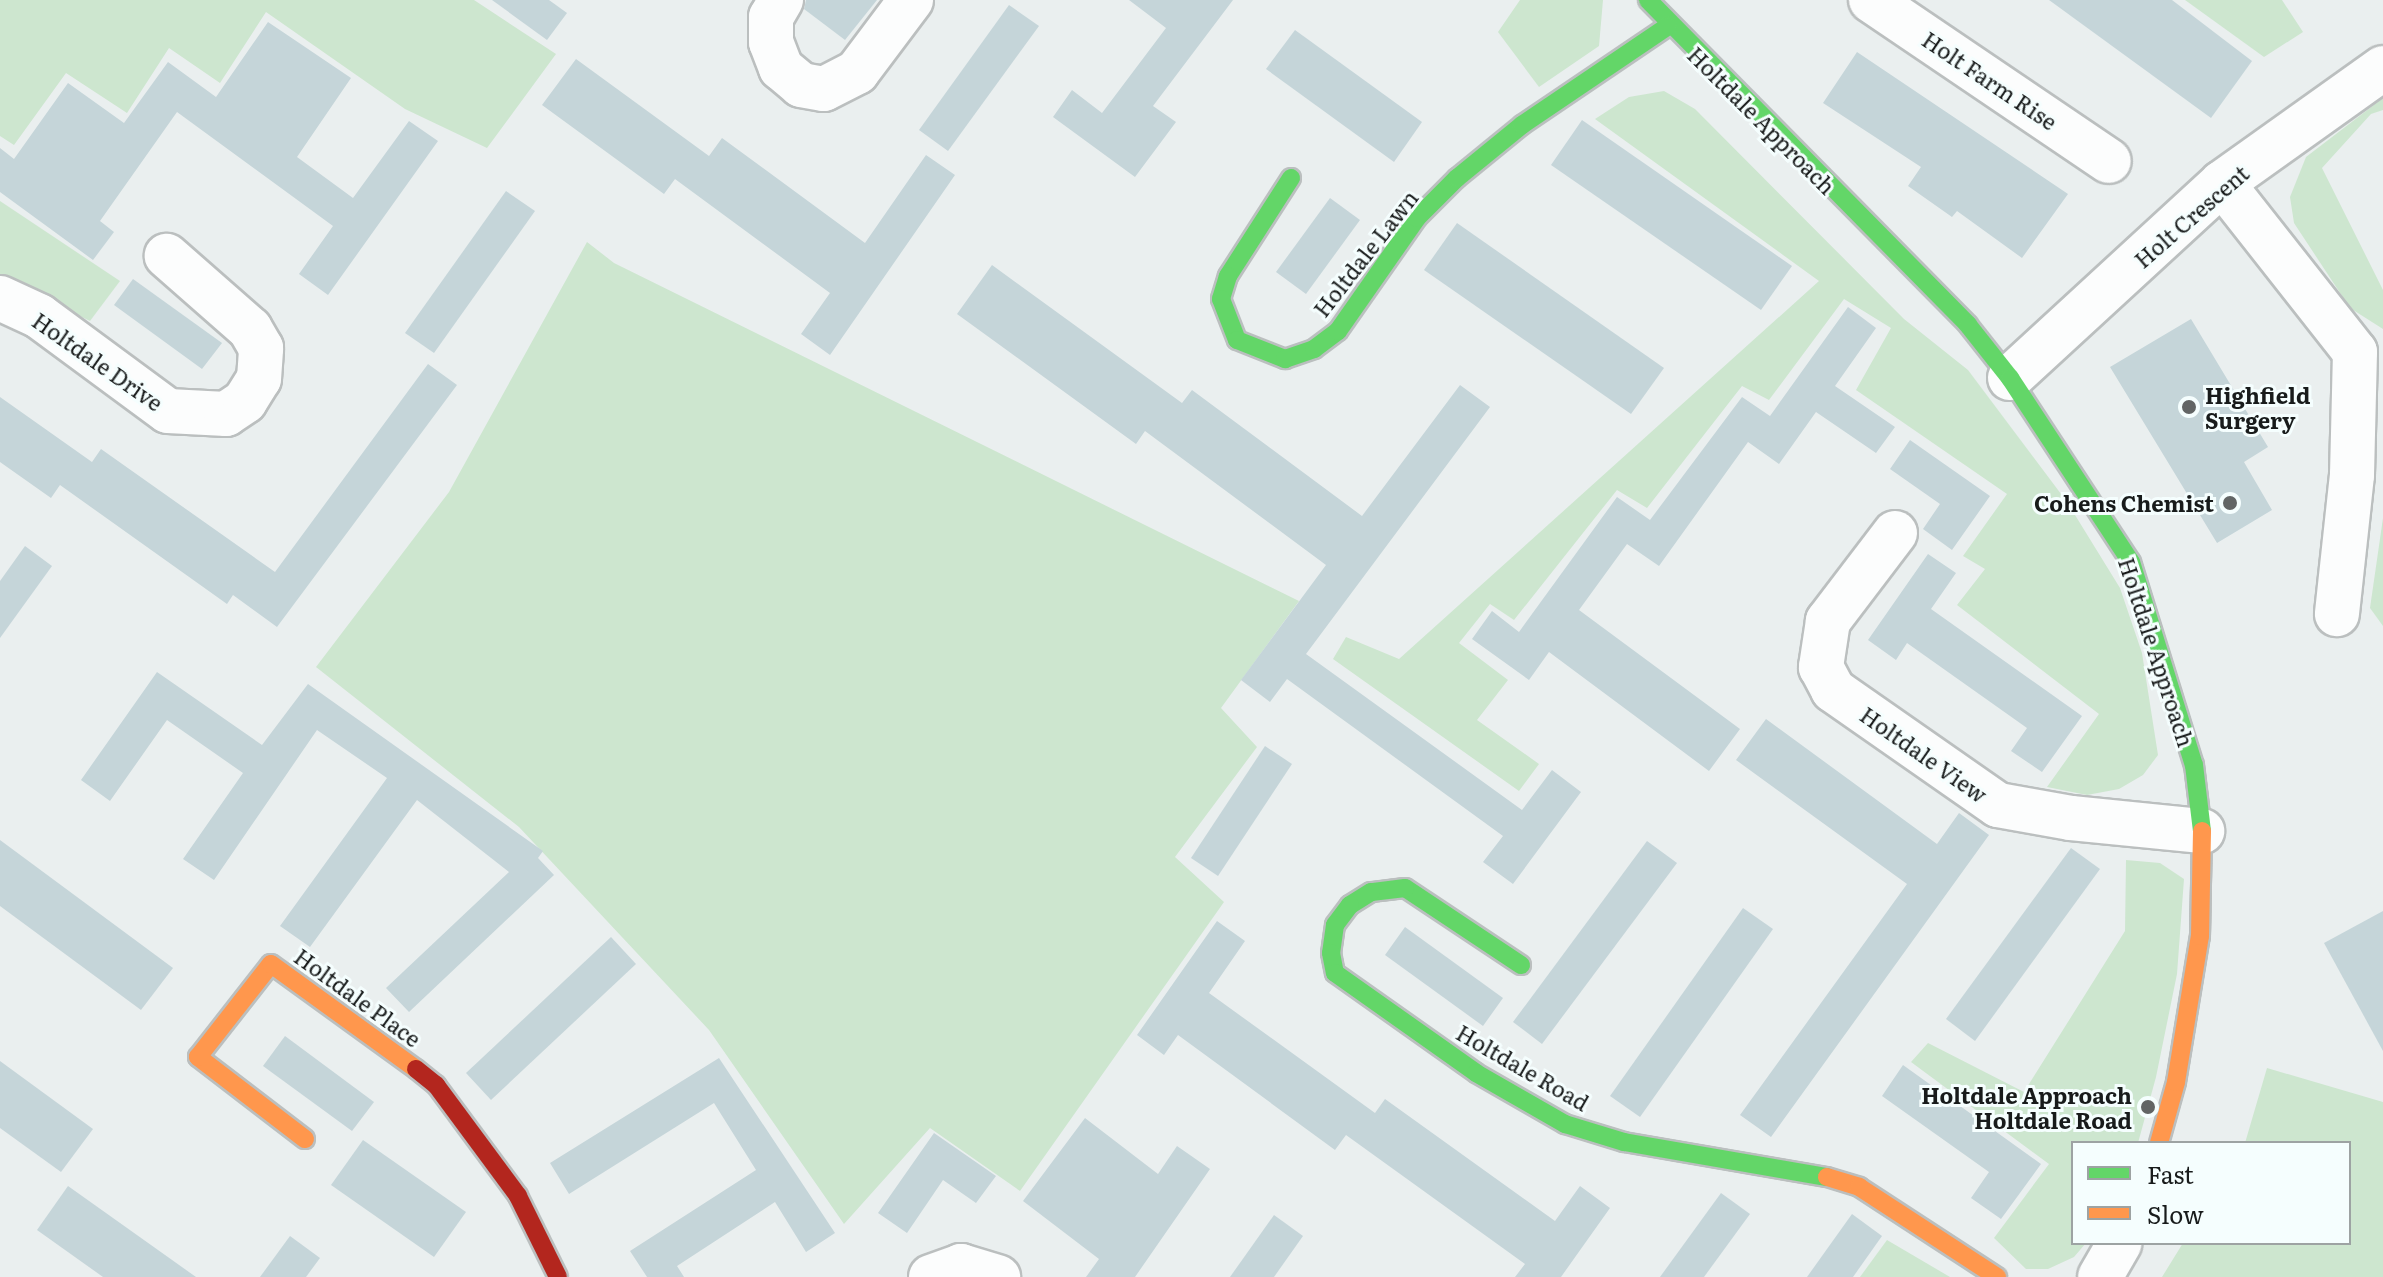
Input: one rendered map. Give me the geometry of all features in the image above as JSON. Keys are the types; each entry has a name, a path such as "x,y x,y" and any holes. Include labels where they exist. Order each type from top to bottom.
{"street":[{"path":"781,0 771,17 771,42 781,68 801,85 824,89 857,72 911,0"},
{"name":"Holtdale Approach","path":"1648,0 1668,26 1968,325 2010,378 2131,562 2194,765 2202,831 2200,936 2176,1082 2160,1141"},
{"name":"Holt Farm Rise","path":"1871,0 2109,161"},
{"name":"Holtdale Lawn","path":"1291,178 1228,276 1221,299 1237,340 1285,359 1314,349 1338,331 1417,218 1457,178 1522,125 1668,26"},
{"name":"Holt Crescent","path":"2010,378 2222,183 2383,68"},
{"path":"2222,183 2355,352 2352,475 2337,614"},
{"name":"Holtdale Drive","path":"0,298 39,316 168,411 226,414 245,401 259,379 261,348 250,329 167,256"},
{"name":"Holtdale View","path":"1895,533 1828,621 1821,667 1833,690 1998,805 2071,818 2202,831"},
{"name":"Holtdale Road","path":"1521,965 1405,888 1371,892 1350,905 1335,925 1331,953 1335,973 1476,1073 1565,1124 1624,1142 1808,1171 1859,1187 1997,1277"},
{"name":"Holtdale Place","path":"305,1139 198,1057 271,964 363,1026 436,1085 518,1196 558,1277"},
{"path":"2100,1277 2119,1245"},
{"path":"931,1277 961,1266 998,1277"}],"green space":[{"path":"0,0 474,0 556,54 487,148 405,109 266,12 220,83 169,48 127,113 66,73 14,145 0,136"},
{"path":"1520,0 1603,0 1599,46 1539,87 1498,32"},
{"path":"2185,0 2282,0 2303,32 2264,57"},
{"path":"1664,91 1695,109 1904,319 1968,370 2067,502 2120,588 2142,653 2158,755 2143,775 2119,789 2087,795 2047,787 2099,714 1957,605 1985,569 1963,556 2007,494 1856,390 1891,328 1844,299 1769,400 1742,386 1647,508 1617,490 1514,620 1490,604 1459,643 1508,680 1477,720 1539,764 1519,791 1333,659 1346,637 1399,659 1819,281 1595,119 1629,97"},
{"path":"2383,98 2383,110 2371,114 2322,168 2383,290 2383,329 2350,308 2294,223 2290,197 2306,157"},
{"path":"0,201 120,281 90,321 0,277"},
{"path":"587,242 614,263 1299,601 1221,708 1257,747 1175,857 1224,902 1020,1191 930,1128 844,1224 709,1030 519,827 316,667 449,492"},
{"path":"2383,518 2383,626 2370,608"},
{"path":"2126,860 2160,863 2184,879 2177,974 2156,1077 2139,1141 2071,1141 2071,1245 2084,1245 2074,1257 2048,1269 2026,1269 1994,1238 2049,1164 1911,1062 1928,1043 2024,1092 2125,931"},
{"path":"2267,1068 2383,1102 2383,1277 2162,1277 2182,1245 2351,1245 2351,1141 2246,1141"},
{"path":"1887,1240 1950,1277 1860,1277"}],"building":[{"path":"492,0 549,0 567,13 547,40"},
{"path":"806,0 877,0 845,40 804,9"},
{"path":"1129,0 1233,0 1153,106 1176,122 1135,177 1053,117 1072,90 1102,113 1166,28"},
{"path":"2049,0 2172,0 2252,61 2211,118"},
{"path":"1009,5 1039,26 948,151 919,130"},
{"path":"268,22 351,78 297,157 353,198 409,121 438,141 328,295 299,274 333,226 177,112 100,221 114,232 93,260 0,192 0,148 14,159 68,83 124,123 168,62 216,97"},
{"path":"1295,30 1422,122 1394,162 1266,69"},
{"path":"1857,52 2068,194 2022,258 1957,211 1952,217 1908,186 1921,167 1823,103"},
{"path":"576,59 709,156 722,138 865,243 926,155 955,175 830,355 801,334 830,293 675,179 664,194 542,105"},
{"path":"1582,120 1792,266 1761,310 1551,165"},
{"path":"506,191 535,211 434,353 405,333"},
{"path":"1330,198 1360,220 1306,294 1276,272"},
{"path":"1457,223 1664,368 1631,414 1424,270"},
{"path":"992,265 1182,403 1192,390 1362,516 1460,385 1490,407 1306,654 1522,810 1552,770 1581,792 1513,884 1483,862 1503,836 1287,679 1270,702 1241,680 1326,565 1145,431 1136,444 957,314"},
{"path":"133,279 222,343 202,369 114,305"},
{"path":"1848,307 1876,328 1835,386 1895,427 1876,453 1816,412 1779,464 1748,442 1659,566 1627,544 1579,610 1740,729 1709,771 1549,652 1529,680 1472,639 1492,611 1519,632 1617,497 1650,520 1742,397 1770,416"},
{"name":"Highfield Surgery","path":"2191,319 2268,447 2244,462 2272,510 2217,543 2110,367"},
{"path":"428,364 457,385 277,627 233,595 227,604 60,485 51,498 0,462 0,397 92,462 101,449 275,572"},
{"path":"1910,440 1990,496 1952,550 1923,529 1940,504 1890,469"},
{"path":"25,546 52,566 0,638 0,581"},
{"path":"1928,554 1956,573 1931,609 2082,716 2042,772 2011,751 2027,728 1907,643 1896,660 1868,640"},
{"path":"157,672 262,745 308,684 543,851 538,858 554,875 409,1012 386,988 509,872 417,800 310,947 280,926 387,778 317,730 214,880 183,859 243,773 167,720 110,801 81,780"},
{"path":"1766,719 1937,844 1959,813 1989,835 1771,1137 1740,1115 1907,884 1736,760"},
{"path":"1265,746 1292,764 1218,876 1191,858"},
{"path":"0,840 173,968 141,1010 0,906"},
{"path":"1647,841 1677,863 1542,1044 1513,1022"},
{"path":"2071,848 2100,869 1975,1041 1946,1019"},
{"path":"1743,908 1773,929 1640,1117 1610,1096"},
{"path":"2383,911 2383,1051 2324,943"},
{"path":"1217,921 1245,941 1209,993 1375,1113 1385,1099 1555,1221 1580,1186 1610,1208 1561,1277 1515,1277 1525,1264 1346,1135 1335,1150 1178,1035 1164,1055 1137,1035"},
{"path":"1405,927 1503,998 1483,1026 1385,955"},
{"path":"611,937 636,964 491,1100 466,1073"},
{"path":"285,1036 374,1102 352,1131 263,1066"},
{"path":"719,1058 835,1233 806,1252 775,1202 677,1266 684,1277 647,1277 630,1251 756,1170 714,1103 569,1194 550,1163"},
{"path":"0,1061 93,1129 61,1172 0,1128"},
{"path":"1903,1065 2041,1164 2001,1219 1971,1198 1989,1172 1882,1096"},
{"path":"1085,1118 1158,1174 1177,1146 1210,1169 1135,1277 1086,1277 1099,1259 1023,1201"},
{"path":"934,1133 996,1176 976,1203 943,1180 907,1233 878,1213"},
{"path":"363,1140 466,1212 434,1257 331,1185"},
{"path":"68,1186 196,1277 103,1277 37,1230"},
{"path":"1721,1193 1750,1214 1704,1277 1660,1277"},
{"path":"1852,1214 1882,1236 1853,1277 1807,1277"},
{"path":"1274,1215 1303,1236 1274,1277 1230,1277"},
{"path":"290,1236 320,1258 306,1277 260,1277"}],"traffic: fast":[{"path":"1648,0 1968,325 2010,378 2131,562 2194,765 2202,831"},
{"path":"1291,178 1228,276 1221,299 1237,340 1285,359 1314,349 1338,331 1417,218 1457,178 1522,125 1668,26"},
{"path":"1521,965 1405,888 1371,892 1350,905 1335,925 1331,953 1335,973 1476,1073 1565,1124 1624,1142 1827,1177"}],"traffic: slow":[{"path":"2160,1141 2176,1082 2200,936 2202,831"},
{"path":"305,1139 198,1057 271,964 416,1069"},
{"path":"1827,1177 1859,1187 1997,1277"}],"traffic: jam":[{"path":"416,1069 436,1085 518,1196 558,1277"}],"place":[{"name":"Highfield Surgery","path":"2189,407"},
{"name":"Cohens Chemist","path":"2230,503"},
{"name":"Holtdale Approach Holtdale Road","path":"2148,1107"}]}
